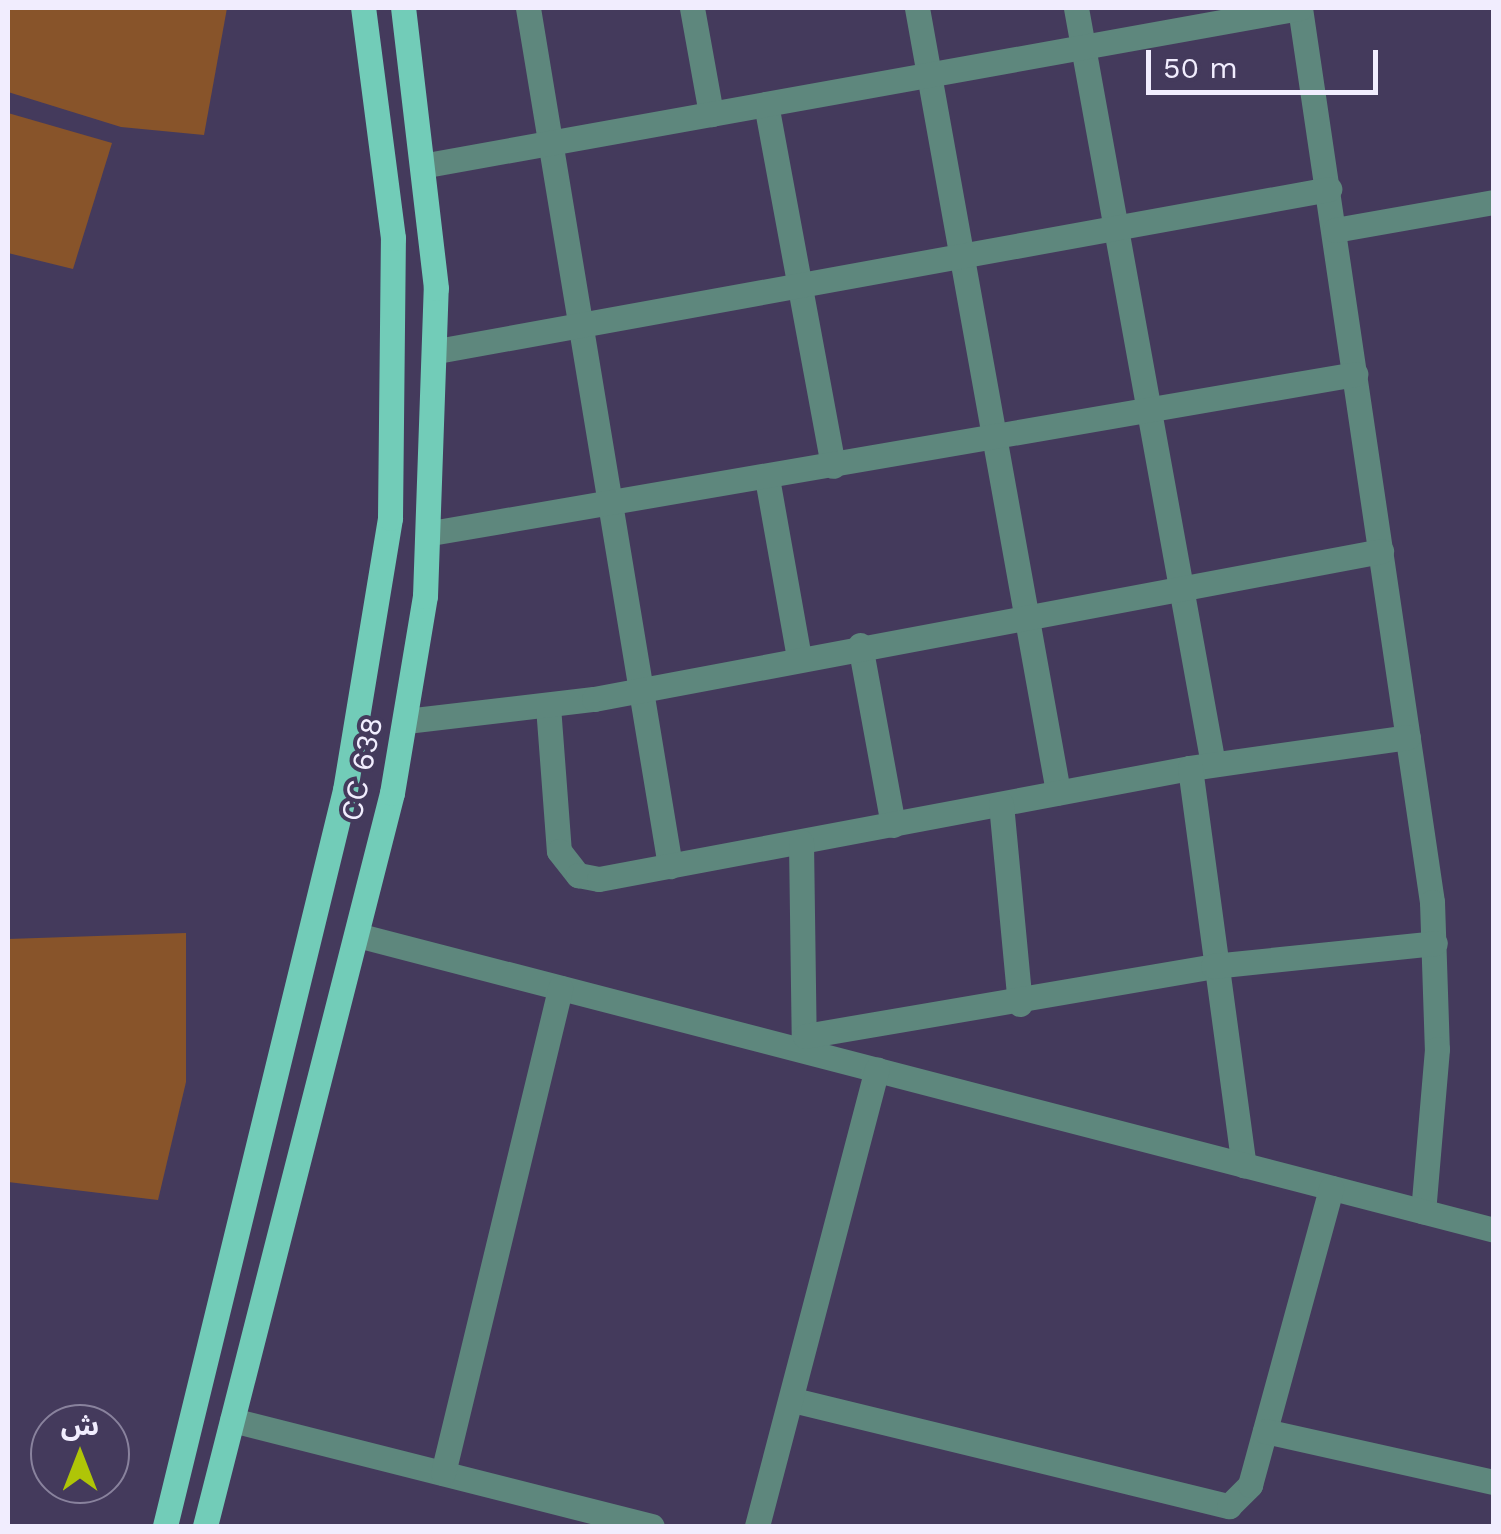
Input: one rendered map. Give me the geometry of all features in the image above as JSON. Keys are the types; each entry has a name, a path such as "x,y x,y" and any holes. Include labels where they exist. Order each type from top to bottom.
{"main road":[{"name":"CC 638","path":"165,1526 344,790 390,518 393,238 363,8"},
{"name":"CC 638","path":"205,1526 357,935 406,721 431,533 438,350 426,165 403,8"}],"street":[{"path":"528,8 670,866"},
{"path":"692,8 711,114"},
{"path":"916,8 1058,792"},
{"path":"1076,8 1182,585 1202,766 1213,966 1244,1165"},
{"path":"426,165 1300,8 1435,943 1424,1212"},
{"path":"766,104 833,466"},
{"path":"438,350 1329,189"},
{"path":"1334,230 1494,202"},
{"path":"431,533 609,507 1355,374"},
{"path":"767,478 798,658"},
{"path":"406,721 548,706 640,690 1026,614 1381,551"},
{"path":"860,646 893,825"},
{"path":"548,706 563,860 588,879 1202,766 1408,737"},
{"path":"1001,804 1020,1004"},
{"path":"801,842 804,1043"},
{"path":"357,935 560,988 804,1043 877,1070 1494,1230"},
{"path":"804,1043 1213,966 1435,943"},
{"path":"443,1473 560,988"},
{"path":"757,1526 877,1070"},
{"path":"793,1400 1208,1508 1245,1494 1332,1188"},
{"path":"232,1420 616,1522 652,1526"},
{"path":"1265,1431 1494,1482"}],"shaded area":[{"path":"8,8 227,8 204,135 121,127 8,92"},
{"path":"8,113 112,143 73,269 8,253"},
{"path":"186,933 186,1082 158,1200 8,1182 8,939"}]}
